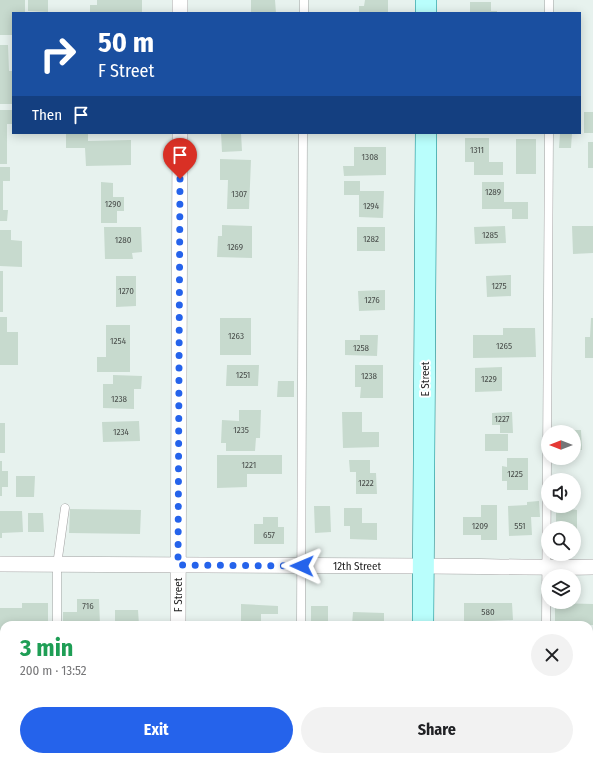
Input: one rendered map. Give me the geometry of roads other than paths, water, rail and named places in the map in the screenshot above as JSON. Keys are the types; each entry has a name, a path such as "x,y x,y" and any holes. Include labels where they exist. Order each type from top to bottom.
{"street":[{"path":"180,0 180,12"},
{"path":"426,0 426,12"},
{"name":"F Street","path":"178,621 180,134"},
{"name":"E Street","path":"424,621 426,134"},
{"name":"12th Street","path":"0,564 546,568 593,567"}],"lane":[{"path":"304,0 304,12"},
{"path":"549,0 549,12"},
{"path":"302,621 304,134"},
{"path":"546,621 549,134"},
{"path":"57,621 57,565 65,508"}]}
